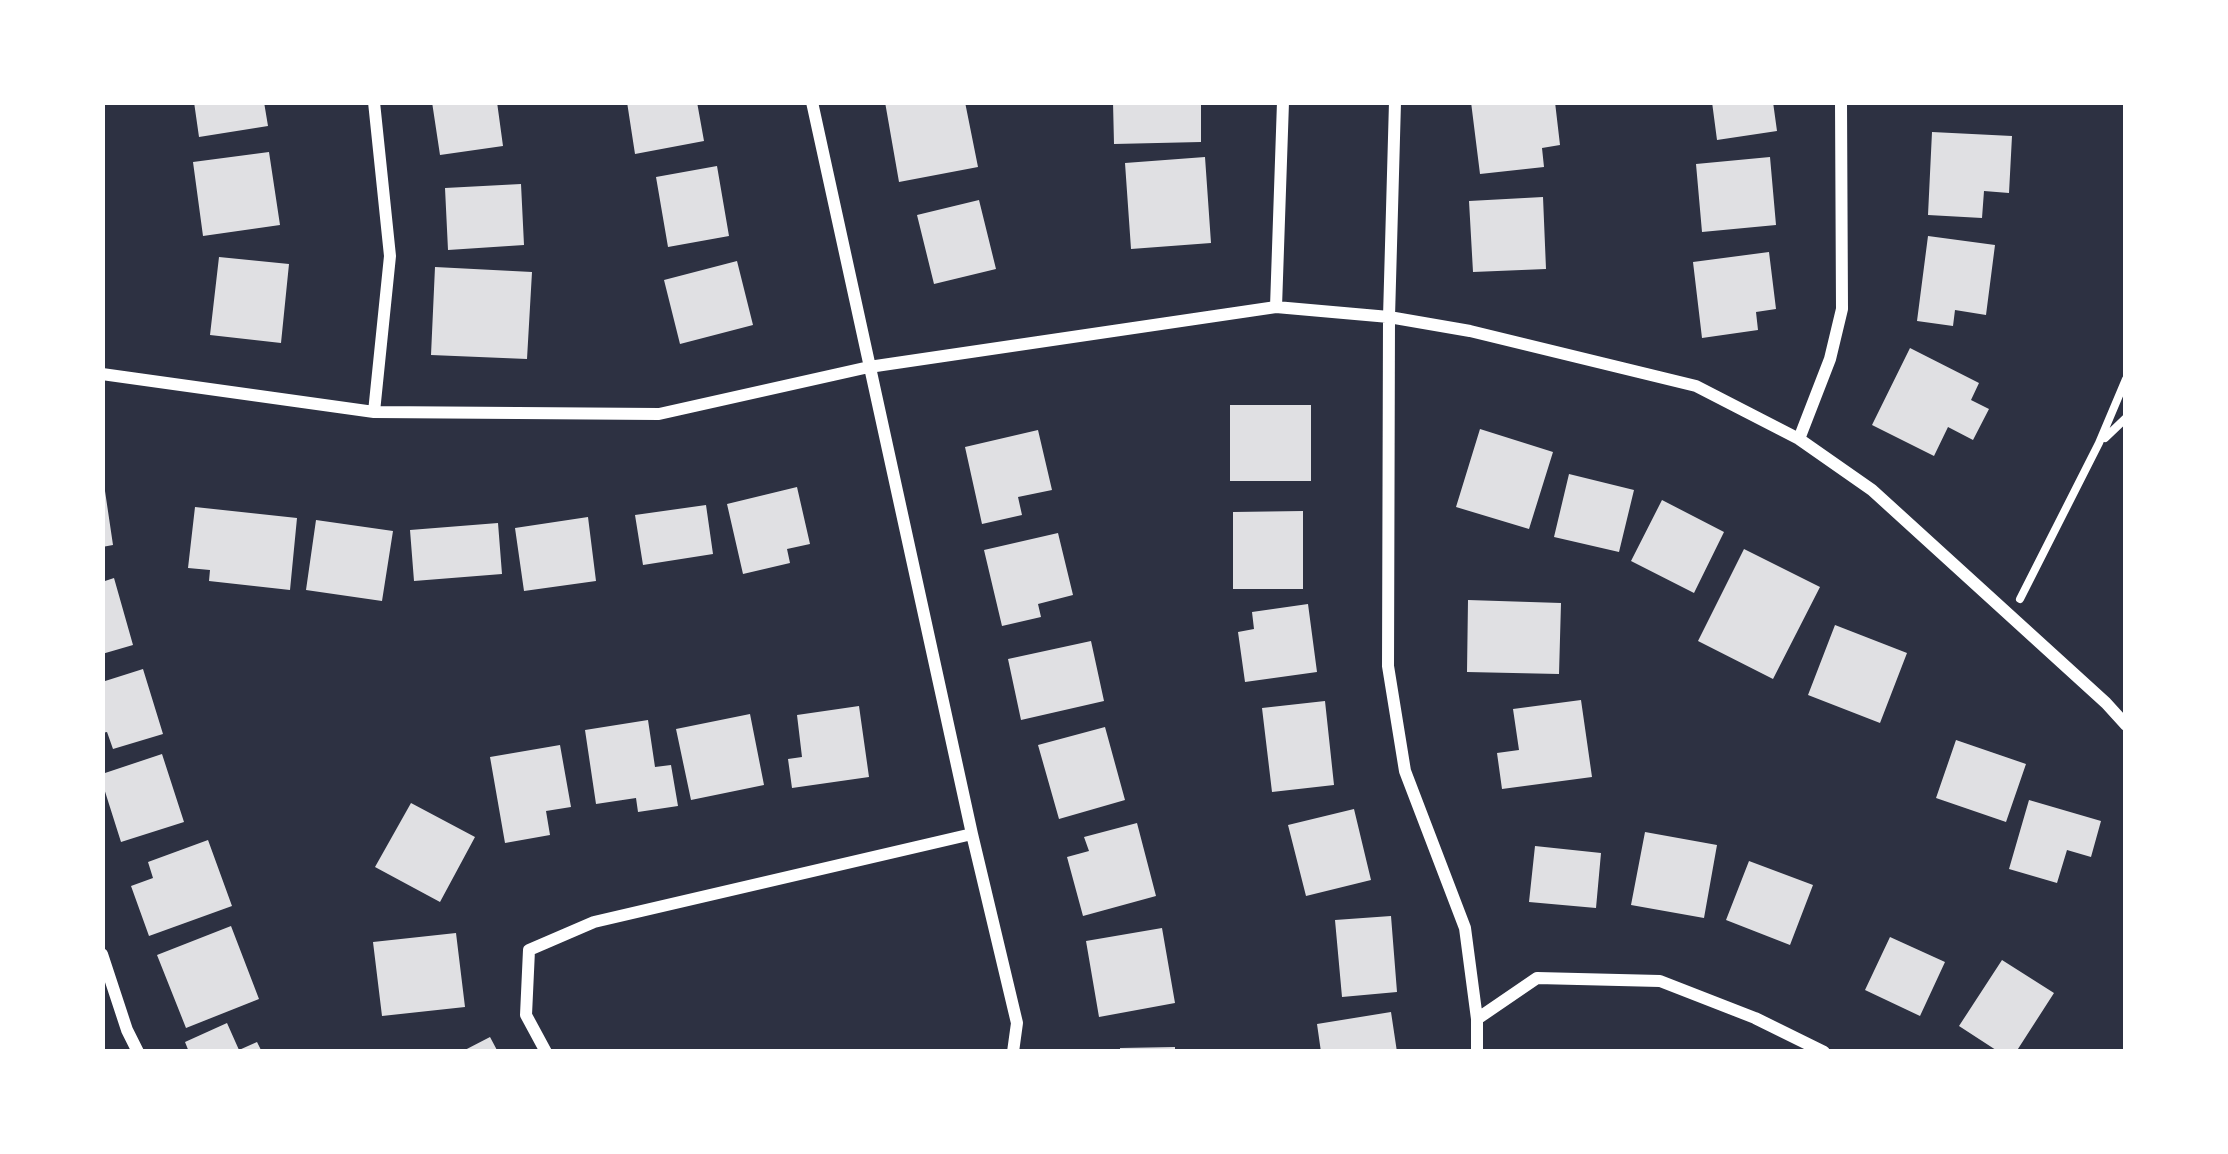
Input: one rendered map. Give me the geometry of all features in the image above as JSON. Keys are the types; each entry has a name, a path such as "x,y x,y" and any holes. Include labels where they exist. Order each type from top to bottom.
{"street":[{"path":"374,102 390,256 374,412"},
{"path":"812,102 1017,1023 1013,1052"},
{"path":"1276,307 1283,102"},
{"path":"1395,102 1388,666 1405,771 1466,928 1477,1052"},
{"path":"1799,439 1830,359 1842,309 1841,102"},
{"path":"102,374 374,412 658,414 869,367 1276,307 1389,317 1696,386 1799,439 1872,490 2126,725"},
{"path":"546,1052 526,1015 529,950 594,922 972,835"},
{"path":"102,955 138,1052"},
{"path":"1477,1019 1537,978 1660,981 1755,1018 1824,1052"}],"path":[{"path":"2012,616 2126,379"},
{"path":"2099,443 2126,418"}],"building":[{"path":"194,102 264,102 268,126 199,137"},
{"path":"432,102 497,102 503,146 440,155"},
{"path":"627,102 697,102 704,141 635,154"},
{"path":"885,102 965,102 978,167 899,182"},
{"path":"1113,102 1201,102 1201,142 1114,144"},
{"path":"1471,102 1555,102 1560,145 1542,148 1544,167 1480,174"},
{"path":"1712,102 1773,102 1777,131 1717,140"},
{"path":"1932,132 2012,136 2009,193 1984,191 1982,218 1928,215"},
{"path":"269,152 280,225 203,236 193,162"},
{"path":"1205,157 1211,243 1131,249 1125,163"},
{"path":"1770,157 1776,225 1702,232 1696,164"},
{"path":"717,166 729,236 668,247 656,177"},
{"path":"521,184 524,245 448,250 445,188"},
{"path":"1543,197 1546,269 1473,272 1469,201"},
{"path":"979,200 996,269 934,284 917,215"},
{"path":"1928,236 1995,245 1986,315 1955,310 1953,326 1917,321"},
{"path":"1769,252 1776,309 1756,312 1758,330 1702,338 1693,262"},
{"path":"219,257 289,264 281,343 210,335"},
{"path":"737,261 753,325 680,344 664,280"},
{"path":"435,267 532,272 527,359 431,355"},
{"path":"1910,348 1979,383 1971,400 1989,409 1973,440 1948,427 1934,456 1872,425"},
{"path":"1230,405 1311,405 1311,481 1230,481"},
{"path":"1480,429 1553,452 1529,529 1456,507"},
{"path":"1038,430 1052,490 1018,497 1022,515 982,524 965,447"},
{"path":"1569,474 1634,490 1619,552 1554,537"},
{"path":"797,487 810,544 787,549 790,563 743,574 727,504"},
{"path":"102,491 113,545 102,547"},
{"path":"1662,500 1724,532 1694,593 1631,561"},
{"path":"706,505 713,554 643,565 635,515"},
{"path":"195,507 297,518 290,590 209,581 210,570 188,568"},
{"path":"1303,511 1303,589 1233,589 1233,512"},
{"path":"588,517 596,581 524,591 515,528"},
{"path":"316,520 393,531 382,601 306,590"},
{"path":"498,523 502,574 414,581 410,530"},
{"path":"1058,533 1073,595 1038,604 1041,617 1002,626 984,550"},
{"path":"1744,549 1820,587 1773,679 1698,641"},
{"path":"114,578 133,645 102,654 102,582"},
{"path":"1468,600 1561,603 1559,674 1467,672"},
{"path":"1308,604 1317,672 1245,682 1238,632 1254,629 1252,612"},
{"path":"1835,625 1907,653 1880,723 1808,695"},
{"path":"1091,641 1104,701 1021,720 1008,659"},
{"path":"143,669 163,734 113,749 107,732 102,733 102,682"},
{"path":"1581,700 1592,777 1502,789 1497,753 1519,750 1513,709"},
{"path":"1325,701 1334,785 1272,792 1262,708"},
{"path":"859,706 869,777 792,788 788,759 802,757 797,715"},
{"path":"750,714 764,785 691,800 676,729"},
{"path":"648,720 655,767 671,765 678,806 638,812 636,798 596,804 585,730"},
{"path":"1105,727 1125,800 1059,819 1038,745"},
{"path":"1956,740 2026,764 2006,822 1936,798"},
{"path":"560,745 571,807 546,811 550,835 505,843 490,757"},
{"path":"162,754 184,822 121,842 102,774"},
{"path":"2029,800 2101,821 2091,857 2067,850 2057,883 2009,869"},
{"path":"411,803 475,837 440,902 375,867"},
{"path":"1354,809 1371,880 1306,896 1288,825"},
{"path":"1137,823 1156,896 1083,916 1067,857 1089,851 1084,837"},
{"path":"1645,832 1717,845 1704,918 1631,905"},
{"path":"208,840 232,906 149,936 131,886 153,878 148,862"},
{"path":"1535,846 1601,853 1596,908 1529,902"},
{"path":"1749,861 1813,885 1790,945 1726,920"},
{"path":"1391,916 1397,992 1342,997 1335,920"},
{"path":"231,926 259,999 186,1028 157,955"},
{"path":"1162,928 1175,1003 1099,1017 1086,941"},
{"path":"456,933 465,1007 382,1016 373,942"},
{"path":"1890,937 1945,962 1920,1016 1865,990"},
{"path":"2002,960 2054,993 2016,1052 1999,1052 1959,1026"},
{"path":"1391,1012 1397,1052 1321,1052 1317,1024"},
{"path":"227,1023 239,1050 257,1042 262,1052 189,1052 185,1042"},
{"path":"490,1037 498,1052 461,1052"},
{"path":"1175,1047 1175,1052 1120,1052 1120,1048"}]}
